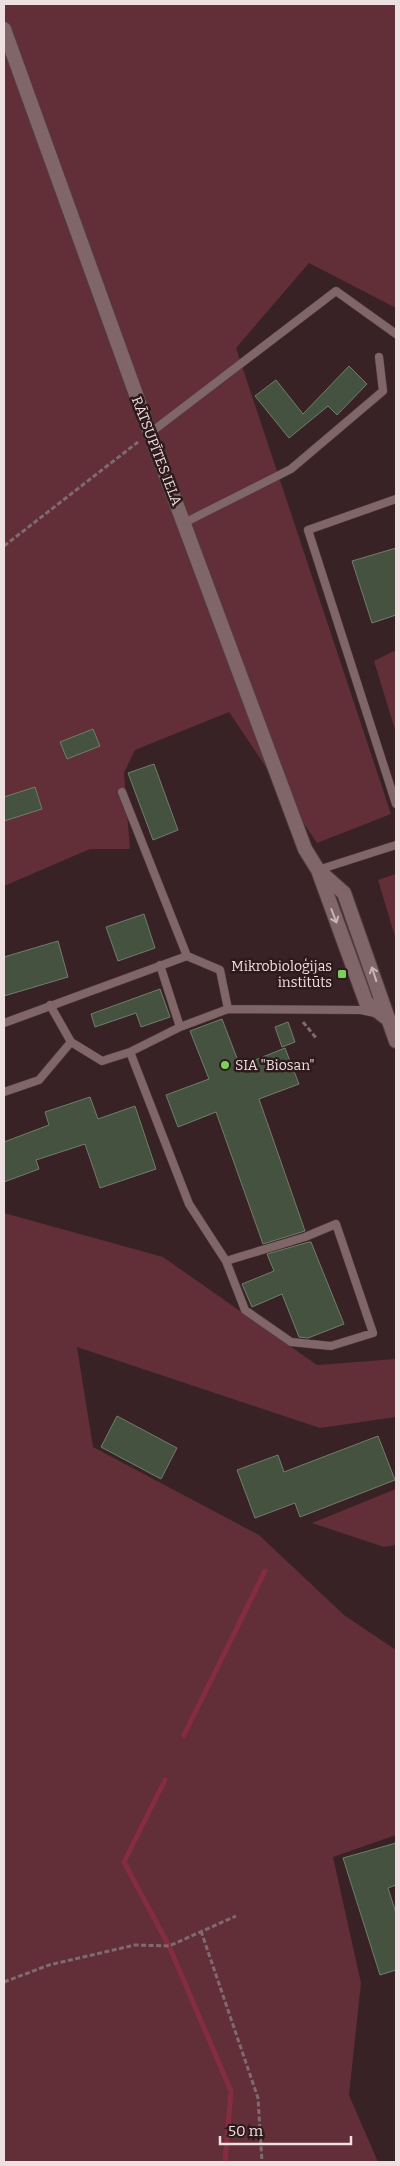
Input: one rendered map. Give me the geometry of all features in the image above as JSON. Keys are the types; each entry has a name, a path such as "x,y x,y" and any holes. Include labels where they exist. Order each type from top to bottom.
{"street":[{"name":"RĀTSUPĪTES IELA","path":"4,29 150,433 302,840 318,870 344,893 396,1041"}],"lane":[{"path":"150,433 336,291 396,334"},
{"path":"184,523 291,469 383,391 379,357"},
{"path":"396,499 308,530 396,804"},
{"path":"122,792 187,956"},
{"path":"318,870 396,845"},
{"path":"4,1023 187,956 220,970 228,1009"},
{"path":"160,965 180,1027"},
{"path":"50,1005 72,1042 102,1061 130,1052 180,1027 228,1009 361,1010 374,1013 389,1020"},
{"path":"4,1092 39,1080 72,1042"},
{"path":"130,1052 189,1204 226,1261 245,1310 290,1342 331,1346 373,1333 336,1224 305,1237 226,1261"}],"path":[{"path":"4,546 150,433"},
{"path":"4,1982 50,1965 135,1945 169,1946 236,1916"},
{"path":"201,1931 258,2098 262,2162"}],"shaded area":[{"path":"4,4 396,4 396,308 309,263 236,348 391,814 317,843 229,712 135,750 124,773 130,849 90,849 4,886"},
{"path":"396,650 396,733 374,661"},
{"path":"396,874 396,940 378,880"},
{"path":"4,1213 163,1257 317,1365 396,1359 396,1417 320,1428 77,1347 93,1447 259,1535 344,1615 396,1650 396,1835 333,1857 361,1983 349,2095 378,2162 4,2162"},
{"path":"396,1489 396,1545 384,1547 312,1523"}],"building":[{"path":"349,366 367,384 337,415 328,406 289,438 255,396 276,380 303,414"},
{"path":"396,548 396,615 372,623 352,561"},
{"path":"93,729 100,746 67,759 60,742"},
{"path":"154,764 178,830 153,840 128,773"},
{"path":"35,787 42,809 4,821 4,797"},
{"path":"144,914 155,948 118,961 106,927"},
{"path":"58,941 68,977 4,996 4,957"},
{"path":"160,989 170,1017 141,1027 136,1013 95,1027 91,1014"},
{"path":"222,1019 240,1066 285,1048 299,1084 259,1099 305,1231 263,1244 216,1112 178,1127 166,1095 209,1079 190,1031"},
{"path":"288,1022 295,1042 282,1047 275,1027"},
{"path":"90,1097 98,1119 135,1106 156,1169 100,1188 85,1144 36,1160 39,1169 4,1182 4,1142 49,1125 45,1112"},
{"path":"311,1242 344,1324 308,1338 299,1337 282,1294 252,1307 242,1284 274,1271 267,1254"},
{"path":"117,1416 177,1448 161,1479 101,1447"},
{"path":"378,1436 395,1480 300,1517 295,1503 255,1518 237,1470 278,1455 284,1472"},
{"path":"396,1843 396,1885 388,1888 396,1913 396,1970 380,1975 343,1858"}],"waterway":[{"path":"184,1735 265,1571"},
{"path":"165,1780 124,1862 169,1946 231,2091 225,2162"}],"place":[{"name":"Mikrobioloģijas institūts","path":"342,974"},
{"name":"SIA \"Biosan\"","path":"225,1065"}]}
